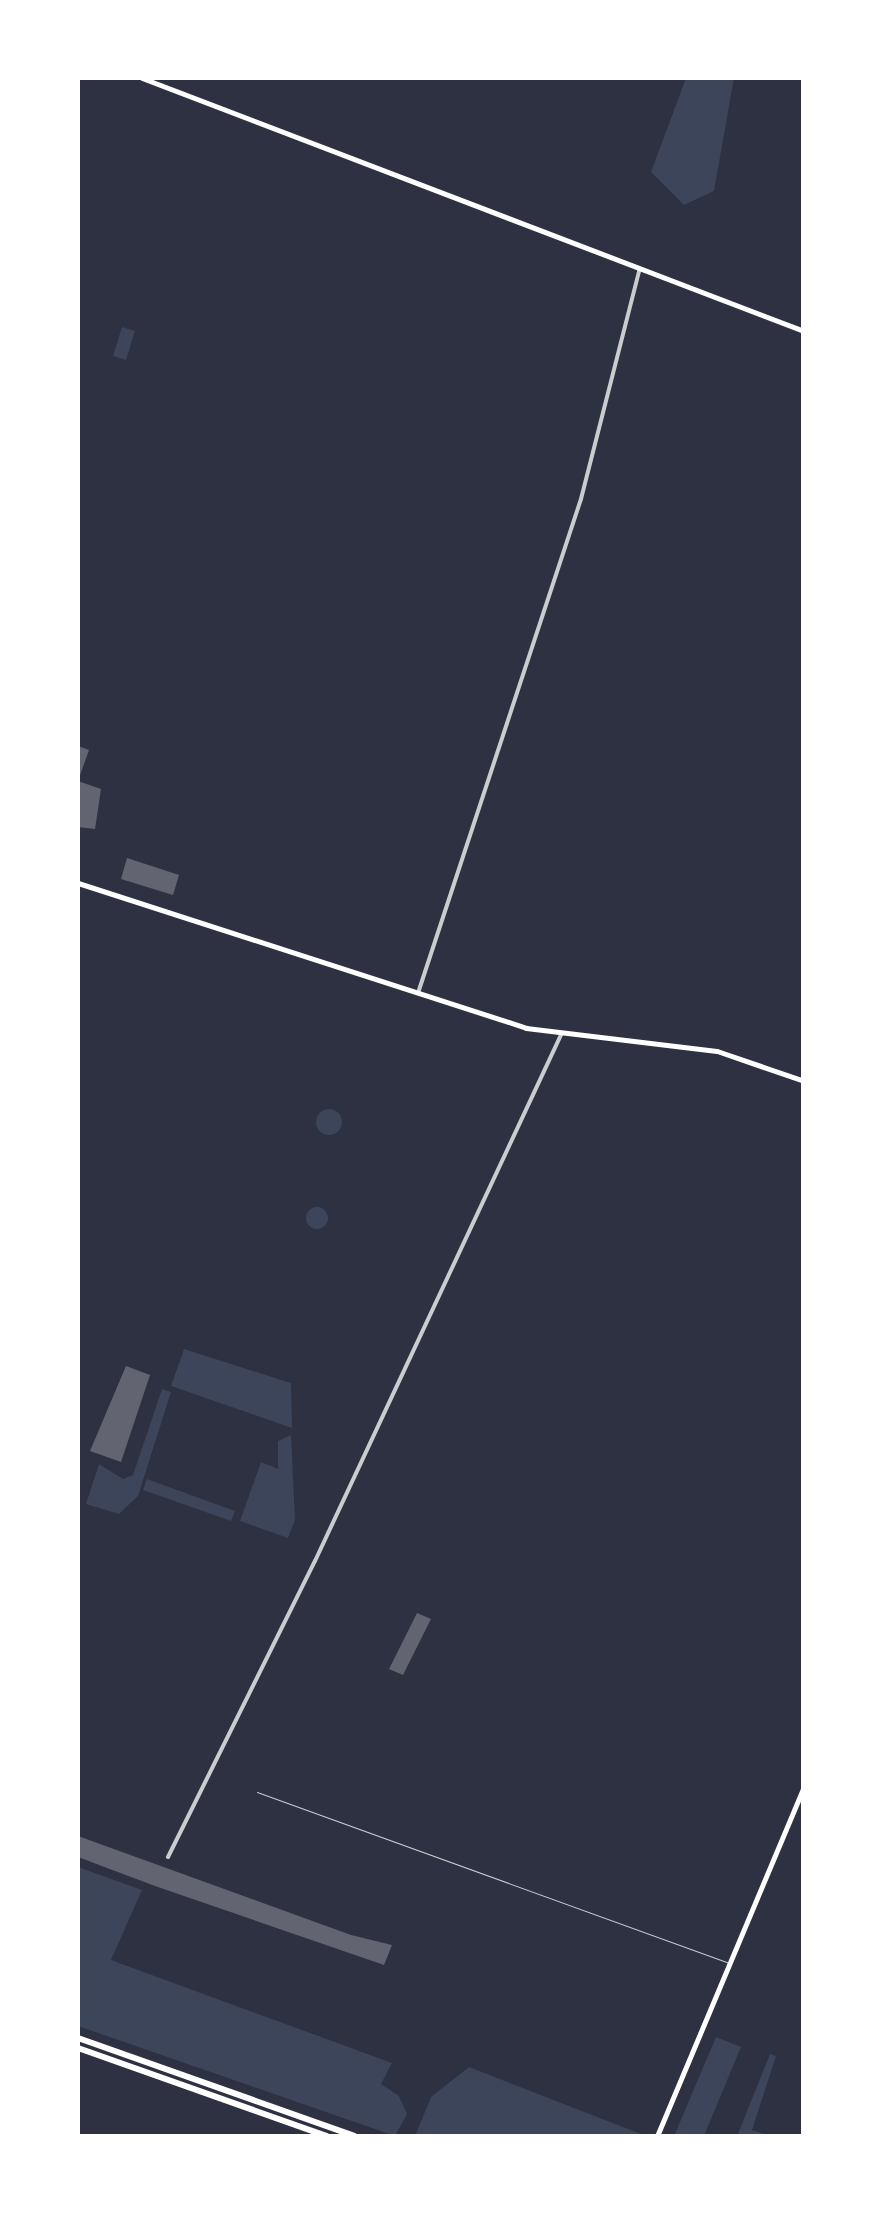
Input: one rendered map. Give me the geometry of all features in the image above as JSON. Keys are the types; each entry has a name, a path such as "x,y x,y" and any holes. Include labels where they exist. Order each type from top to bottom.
{"main road":[{"path":"142,78 804,331"},
{"path":"78,882 418,993 561,1035 717,1051 804,1081"},
{"path":"657,2136 804,1786"},
{"path":"78,2038 354,2136"},
{"path":"78,2048 327,2136"}],"street":[{"path":"418,993 581,499 640,268"},
{"path":"168,1857 316,1561 561,1035"}],"lane":[{"path":"258,1792 730,1963"}],"shaded area":[{"path":"686,78 734,78 714,191 684,205 651,172"},
{"path":"122,327 135,331 126,360 113,356"},
{"path":"329,1109 339,1112 339,1132 329,1135 319,1132 316,1122 319,1112"},
{"path":"317,1207 325,1210 325,1226 317,1229 309,1226 306,1218 309,1210"},
{"path":"184,1349 291,1383 292,1428 171,1386"},
{"path":"162,1389 171,1392 138,1496 119,1514 86,1504 99,1464 123,1479 133,1475"},
{"path":"291,1435 295,1520 288,1538 240,1521 261,1462 278,1469 278,1441"},
{"path":"147,1479 235,1511 231,1521 143,1490"},
{"path":"78,1867 142,1890 111,1960 392,2063 381,2084 399,2096 407,2114 395,2136 78,2026"},
{"path":"716,2037 741,2047 704,2136 674,2136"},
{"path":"770,2054 776,2056 752,2130 770,2136 737,2136"},
{"path":"469,2067 646,2136 415,2136 431,2097"}],"building":[{"path":"78,746 89,750 78,781"},
{"path":"78,781 101,789 95,829 78,827"},
{"path":"127,858 179,875 173,895 121,879"},
{"path":"126,1366 150,1375 121,1462 90,1451"},
{"path":"417,1613 431,1619 403,1675 389,1669"},
{"path":"78,1836 351,1935 392,1945 384,1965 155,1886 78,1857"}]}
